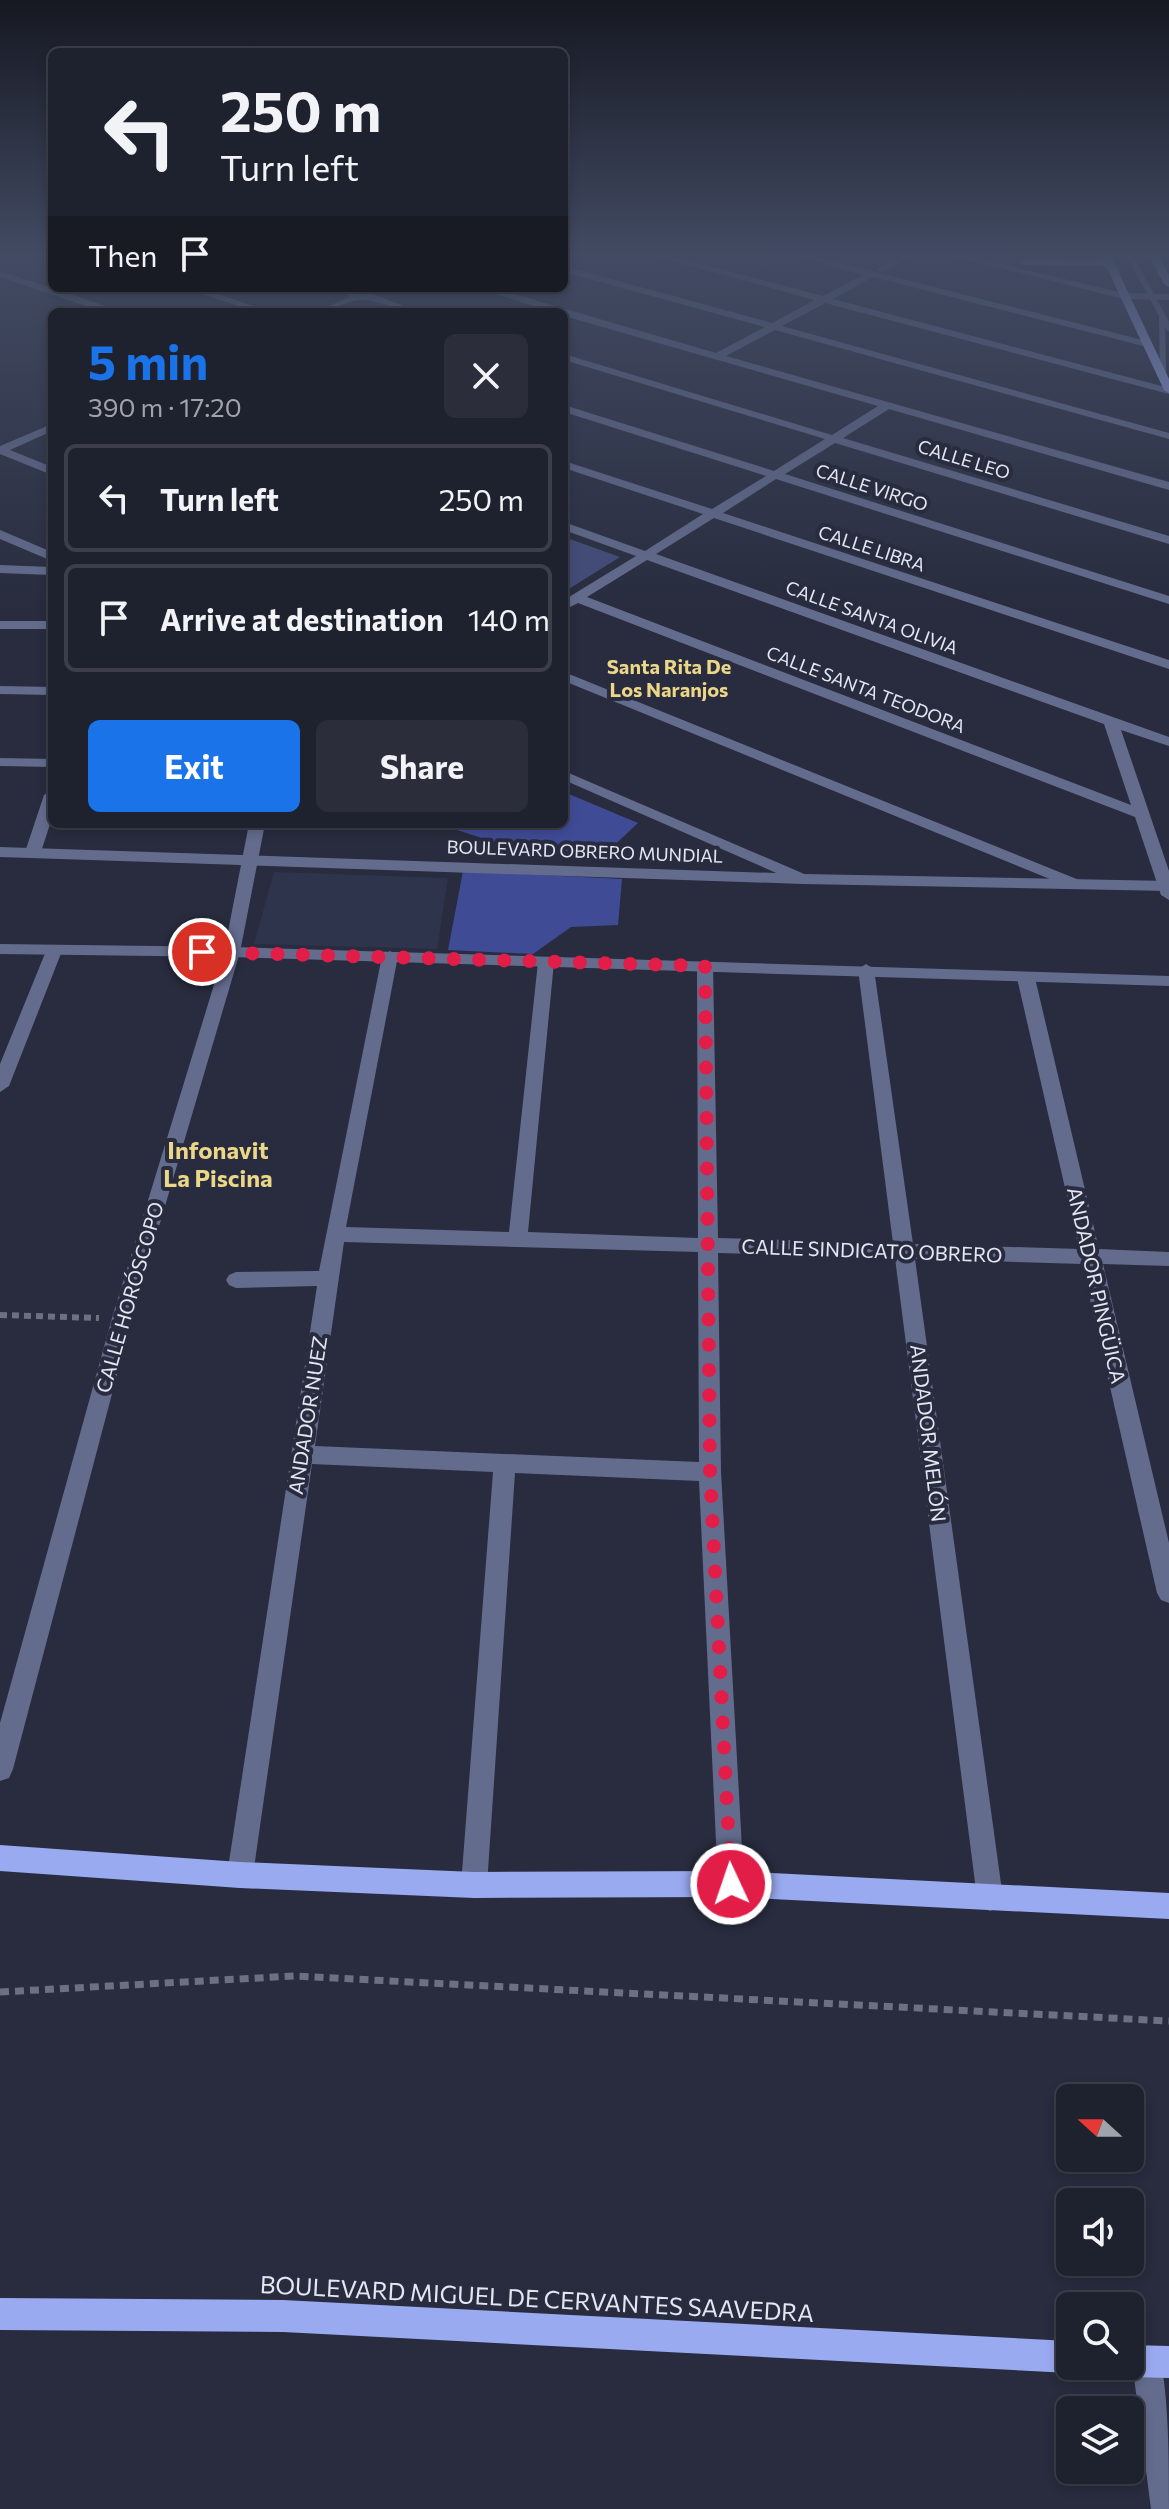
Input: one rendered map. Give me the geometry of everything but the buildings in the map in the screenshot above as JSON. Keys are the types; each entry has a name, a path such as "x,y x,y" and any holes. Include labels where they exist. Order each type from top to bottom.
{"main road":[{"path":"0,1858 240,1875 474,1885 731,1884 1169,1906"},
{"name":"BOULEVARD MIGUEL DE CERVANTES SAAVEDRA","path":"0,2314 299,2317 1056,2356"}],"street":[{"name":"CALLE LEO","path":"617,373 1169,540"},
{"path":"774,373 1169,486"},
{"path":"943,373 1169,436"},
{"path":"1122,373 1167,384"},
{"path":"568,604 888,405"},
{"name":"CALLE VIRGO","path":"568,409 1169,600"},
{"path":"0,450 48,429"},
{"path":"0,450 48,469"},
{"name":"CALLE LIBRA","path":"568,465 1169,665"},
{"name":"CALLE SANTA OLIVIA","path":"568,527 1169,742"},
{"path":"0,534 48,555"},
{"path":"0,569 48,571"},
{"name":"CALLE SANTA TEODORA","path":"578,598 1142,814"},
{"path":"0,625 48,625"},
{"path":"568,678 1073,883"},
{"path":"0,690 48,691"},
{"path":"1111,722 1168,889"},
{"path":"0,762 48,763"},
{"path":"568,777 803,879"},
{"path":"33,852 48,807"},
{"name":"CALLE HORÓSCOPO","path":"0,1769 122,1318 232,952 256,828"},
{"name":"BOULEVARD OBRERO MUNDIAL","path":"0,852 803,879 1073,883 1168,889"},
{"path":"0,949 866,969 1026,978 1169,981"},
{"path":"0,1086 54,951"},
{"name":"ANDADOR NUEZ","path":"240,1875 335,1234 390,956"},
{"path":"518,1238 546,962"},
{"path":"705,966 710,1472 731,1884"},
{"name":"ANDADOR MELÓN","path":"866,969 990,1898"},
{"name":"ANDADOR PINGÜICA","path":"1026,978 1169,1593"},
{"name":"CALLE SINDICATO OBRERO","path":"335,1234 1169,1259"},
{"path":"236,1280 329,1278"},
{"path":"300,1454 710,1472"},
{"path":"474,1885 505,1461"},
{"path":"1149,2362 1168,2509"}],"path":[{"path":"0,1315 122,1318"},
{"path":"0,1992 294,1976 1169,2021"}],"shaded area":[{"path":"568,538 620,557 568,590"},
{"path":"274,872 448,878 437,949 254,944"}],"district":[{"name":"Santa Rita De Los Naranjos","path":"669,678"},
{"name":"Infonavit La Piscina","path":"218,1163"}],"route":[{"path":"202,952 705,966 710,1472 731,1884"}]}
